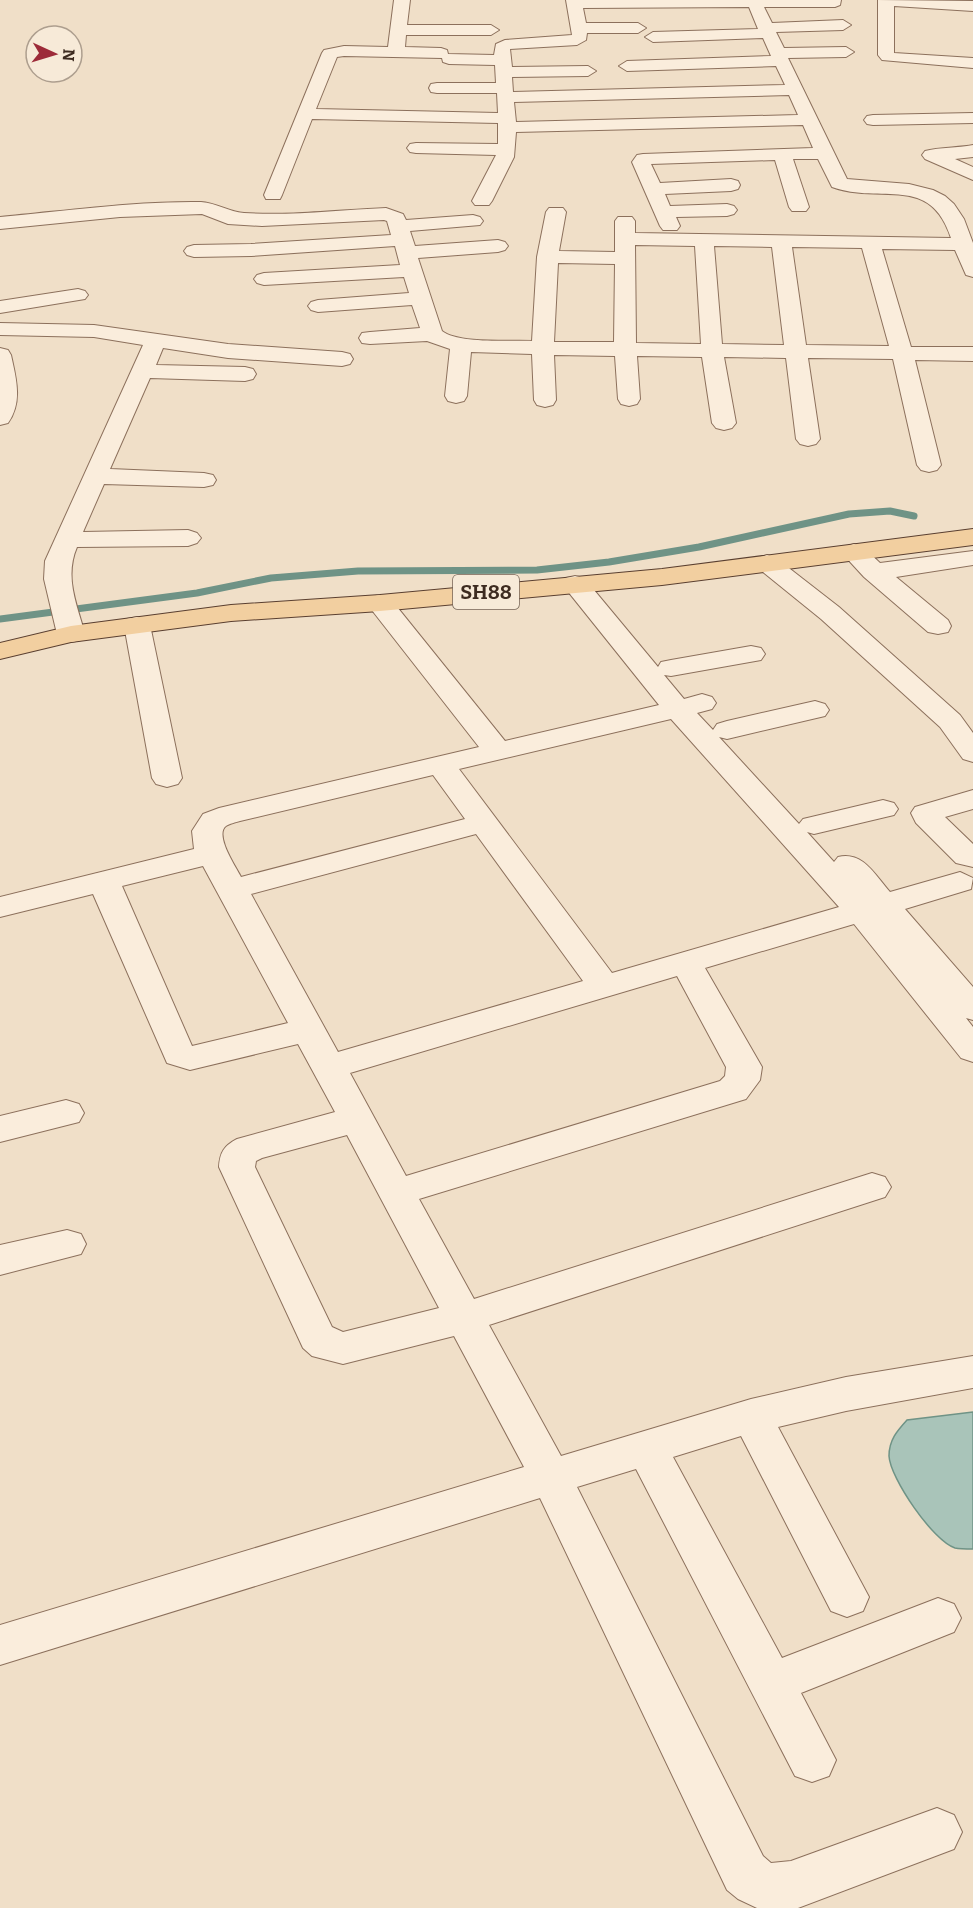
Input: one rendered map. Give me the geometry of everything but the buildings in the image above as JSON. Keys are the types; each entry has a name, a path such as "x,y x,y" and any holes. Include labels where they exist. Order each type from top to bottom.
{"main road":[{"name":"SH88","path":"0,651 66,619 137,625 231,613 380,603 584,583 854,552 967,548"}],"street":[{"path":"753,1 839,183 853,187 921,191 934,195 963,219 963,243 973,271"},
{"path":"973,6 886,1 892,22 891,40 886,55 893,58 973,63"},
{"path":"482,201 505,157 506,150 508,122 502,47 505,44 573,42 580,37 574,2 835,2"},
{"path":"396,52 398,30 405,6"},
{"path":"653,37 843,26"},
{"path":"578,28 638,28"},
{"path":"398,30 491,30"},
{"path":"273,195 328,56 335,51 445,56 504,79 795,90"},
{"path":"627,66 846,52"},
{"path":"322,70 344,71"},
{"path":"437,88 588,71"},
{"path":"305,114 508,122 808,120"},
{"path":"947,118 973,149 969,153 931,155 973,174"},
{"path":"873,120 973,118"},
{"path":"296,136 318,137"},
{"path":"413,142 506,150"},
{"path":"727,210 666,219 641,162 647,157 729,147 782,154 824,153"},
{"path":"782,154 799,207"},
{"path":"653,189 731,185"},
{"path":"0,224 120,211 201,208 210,209 228,218 262,220 377,213 392,215 432,334 438,339 461,344 541,348 973,354"},
{"path":"545,400 541,348 547,256 556,212"},
{"path":"251,250 262,220"},
{"path":"264,279 404,247 473,221"},
{"path":"547,256 625,239 963,243"},
{"path":"625,239 625,348 629,399"},
{"path":"704,240 712,349 723,423"},
{"path":"781,241 808,439"},
{"path":"870,242 902,353 929,465"},
{"path":"194,251 498,246"},
{"path":"0,307 78,295"},
{"path":"318,306 420,298"},
{"path":"0,329 94,331 246,352 342,359"},
{"path":"370,338 432,334"},
{"path":"66,619 57,579 58,561 155,340"},
{"path":"456,396 461,344"},
{"path":"0,355 7,391 0,418"},
{"path":"142,371 245,374"},
{"path":"96,476 204,480"},
{"path":"67,540 188,538"},
{"path":"873,572 967,548"},
{"path":"854,552 873,572 898,590 938,626"},
{"path":"768,563 830,613 950,721 973,753"},
{"path":"584,583 671,668 690,706 727,730 814,825 973,1050"},
{"path":"584,583 690,706 873,908 973,1010"},
{"path":"380,603 498,751"},
{"path":"137,625 167,778"},
{"path":"671,668 751,654"},
{"path":"690,706 230,814 214,820 207,831 209,847 552,1479 745,1874 758,1886 772,1889 791,1886 937,1832"},
{"path":"727,730 815,710"},
{"path":"441,765 604,986"},
{"path":"329,1067 873,908 967,870 967,856 927,817 926,813 928,810 973,799"},
{"path":"814,825 883,809"},
{"path":"232,889 484,823"},
{"path":"0,907 212,854"},
{"path":"104,882 179,1054 190,1058 309,1030"},
{"path":"398,1192 733,1090 742,1080 744,1067 686,963"},
{"path":"0,1130 66,1113"},
{"path":"358,1119 250,1148 238,1155 237,1167 317,1337 326,1345 343,1348 466,1317 872,1187"},
{"path":"0,1260 67,1244"},
{"path":"0,1645 276,1560 552,1479 751,1416 846,1394 973,1372"},
{"path":"751,1416 847,1597"},
{"path":"647,1449 812,1760"},
{"path":"771,1683 938,1618"}],"shaded area":[{"path":"973,1412 973,1549 959,1549 946,1543 936,1534 914,1508 891,1466 889,1450 894,1436 907,1420"}],"waterway":[{"path":"0,619 197,593 271,578 358,571 537,570 609,562 699,547 849,514 890,511 914,516"}]}
